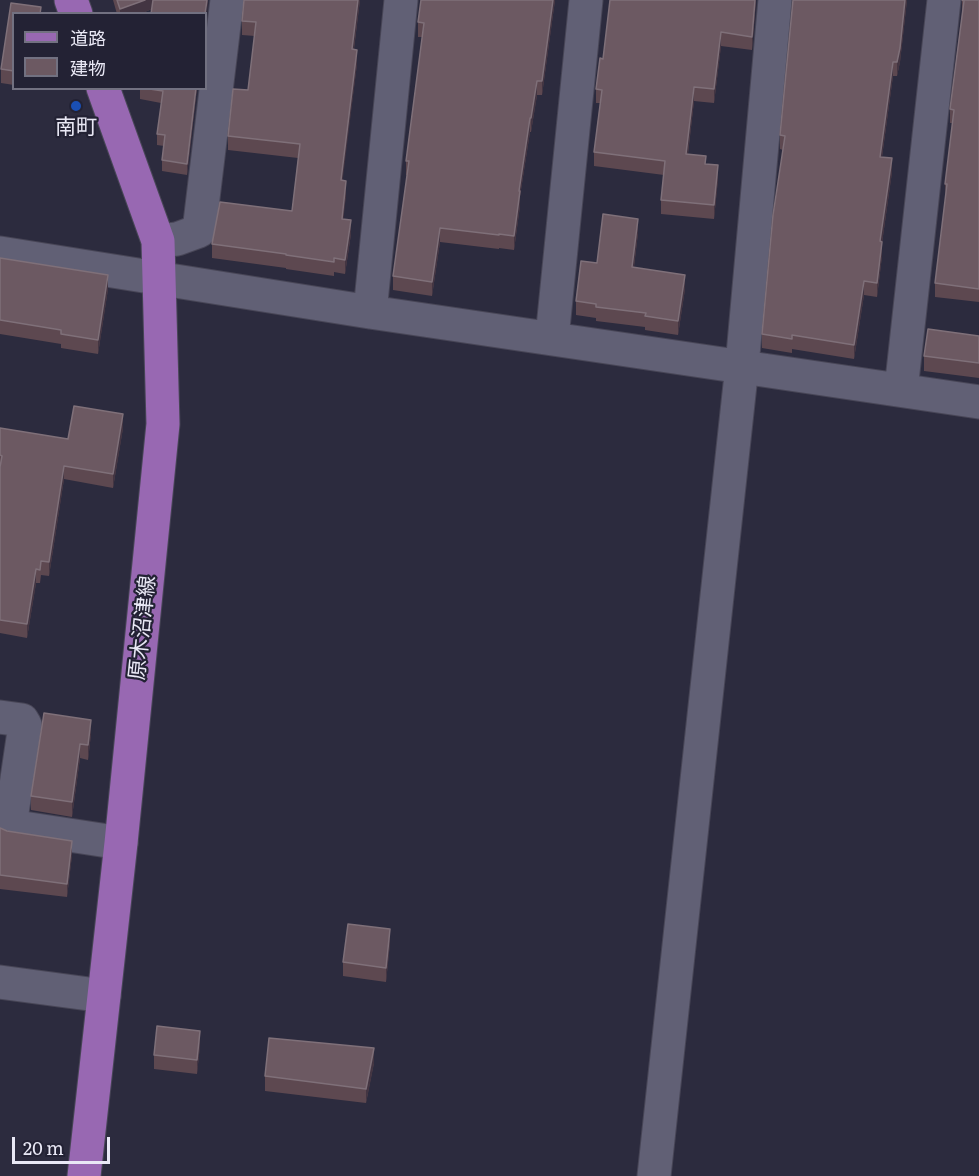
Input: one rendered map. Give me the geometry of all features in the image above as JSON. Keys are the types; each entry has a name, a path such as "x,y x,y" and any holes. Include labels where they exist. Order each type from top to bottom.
{"main road":[{"name":"原木沼津線","path":"84,1176 122,843 163,424 158,241 104,90"}],"street":[{"path":"158,241 177,239 199,231 227,0"},
{"path":"370,312 401,0"},
{"path":"552,338 586,0"},
{"path":"654,1176 742,366 775,0"},
{"path":"901,390 944,0"},
{"path":"0,253 370,312 979,402"},
{"path":"0,717 22,720 25,725 10,826 122,843"},
{"path":"0,982 104,996"}],"building":[{"path":"117,0 145,0 120,9"},
{"path":"153,0 207,0 205,12 151,12"},
{"path":"244,0 358,0 352,49 357,50 341,180 346,181 342,219 351,220 345,260 334,258 334,262 212,244 220,202 292,211 300,144 228,136 233,89 248,90 256,22 242,21"},
{"path":"421,0 553,0 542,81 537,81 530,118 514,236 440,228 432,282 393,276 409,161 406,161 424,23 418,22"},
{"path":"610,0 755,0 752,37 721,32 714,89 694,87 686,154 706,156 705,164 718,165 714,205 661,200 665,161 594,152 602,90 596,89 600,58 603,59"},
{"path":"793,0 905,0 900,48 897,62 893,62 880,157 892,158 880,241 882,242 877,283 864,281 854,345 792,335 792,339 762,334 773,215 785,136 780,135"},
{"path":"962,0 979,0 979,289 935,283 947,184 945,184 954,110 950,109 964,1"},
{"path":"11,3 41,7 40,12 12,12 12,71 1,69"},
{"path":"156,90 196,90 187,164 162,160 165,135 157,134 163,91"},
{"path":"603,214 638,219 632,267 685,275 678,321 645,316 646,313 596,307 596,304 576,301 581,261 597,263"},
{"path":"0,258 108,275 98,340 61,334 61,330 0,320"},
{"path":"928,329 979,336 979,363 924,356"},
{"path":"74,406 123,414 113,474 64,466 49,562 41,561 40,570 36,569 27,624 0,620 0,467 2,456 0,455 0,428 68,439"},
{"path":"44,713 91,720 88,745 80,744 72,802 31,796"},
{"path":"0,828 72,841 67,884 0,875"},
{"path":"348,924 390,929 386,968 343,962"},
{"path":"157,1026 200,1031 197,1060 154,1055"},
{"path":"269,1038 374,1048 366,1089 265,1076"}],"place":[{"name":"南町","path":"76,106"}]}
